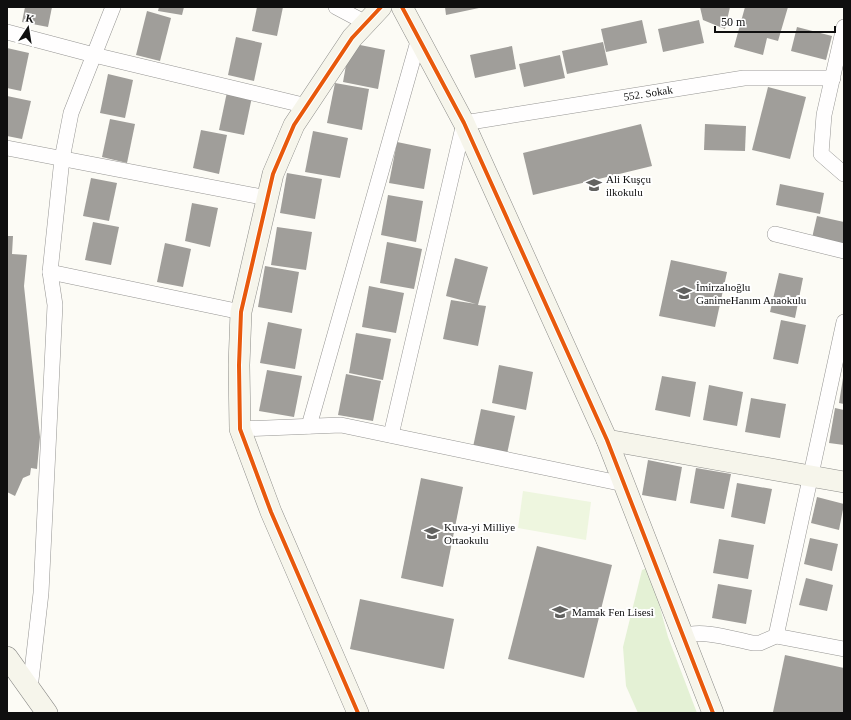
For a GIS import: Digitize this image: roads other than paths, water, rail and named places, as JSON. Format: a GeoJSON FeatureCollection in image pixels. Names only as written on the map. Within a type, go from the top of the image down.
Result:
{"type":"FeatureCollection","features":[{"type":"Feature","properties":{"kind":"street"},"geometry":{"type":"LineString","coordinates":[[30,689],[41,593],[55,305],[50,272],[62,159],[71,113],[113,7]]}},
{"type":"Feature","properties":{"kind":"street"},"geometry":{"type":"LineString","coordinates":[[336,7],[358,15],[381,7]]}},
{"type":"Feature","properties":{"kind":"street"},"geometry":{"type":"LineString","coordinates":[[402,7],[464,123],[607,440],[713,713]]}},
{"type":"Feature","properties":{"kind":"street"},"geometry":{"type":"LineString","coordinates":[[358,15],[352,38],[294,125],[273,174],[241,312],[239,364],[240,429],[271,512],[358,713]]}},
{"type":"Feature","properties":{"kind":"street"},"geometry":{"type":"LineString","coordinates":[[844,27],[824,115],[821,154],[844,174]]}},
{"type":"Feature","properties":{"kind":"street"},"geometry":{"type":"LineString","coordinates":[[7,32],[94,55],[307,106]]}},
{"type":"Feature","properties":{"kind":"street"},"geometry":{"type":"LineString","coordinates":[[309,426],[419,38]]}},
{"type":"Feature","properties":{"kind":"street","name":"552. Sokak"},"geometry":{"type":"LineString","coordinates":[[464,123],[744,78],[832,78]]}},
{"type":"Feature","properties":{"kind":"street"},"geometry":{"type":"LineString","coordinates":[[391,435],[464,123]]}},
{"type":"Feature","properties":{"kind":"street"},"geometry":{"type":"LineString","coordinates":[[7,148],[267,198]]}},
{"type":"Feature","properties":{"kind":"street"},"geometry":{"type":"LineString","coordinates":[[775,234],[844,251]]}},
{"type":"Feature","properties":{"kind":"street"},"geometry":{"type":"LineString","coordinates":[[50,272],[241,312]]}},
{"type":"Feature","properties":{"kind":"street"},"geometry":{"type":"LineString","coordinates":[[776,636],[844,322]]}},
{"type":"Feature","properties":{"kind":"street"},"geometry":{"type":"LineString","coordinates":[[240,429],[342,425],[624,484]]}},
{"type":"Feature","properties":{"kind":"street"},"geometry":{"type":"LineString","coordinates":[[607,440],[844,482]]}},
{"type":"Feature","properties":{"kind":"street"},"geometry":{"type":"LineString","coordinates":[[683,636],[688,634],[706,634],[753,643],[760,643],[776,636],[844,649]]}},
{"type":"Feature","properties":{"kind":"street"},"geometry":{"type":"LineString","coordinates":[[7,657],[46,713]]}},
{"type":"Feature","properties":{"kind":"place","name":"Ali Kuşçu ilkokulu"},"geometry":{"type":"Point","coordinates":[594,185]}},
{"type":"Feature","properties":{"kind":"place","name":"İmirzalıoğlu GanimeHanım Anaokulu"},"geometry":{"type":"Point","coordinates":[684,293]}},
{"type":"Feature","properties":{"kind":"place","name":"Kuva-yi Milliye Ortaokulu"},"geometry":{"type":"Point","coordinates":[432,533]}},
{"type":"Feature","properties":{"kind":"place","name":"Mamak Fen Lisesi"},"geometry":{"type":"Point","coordinates":[560,612]}}]}
